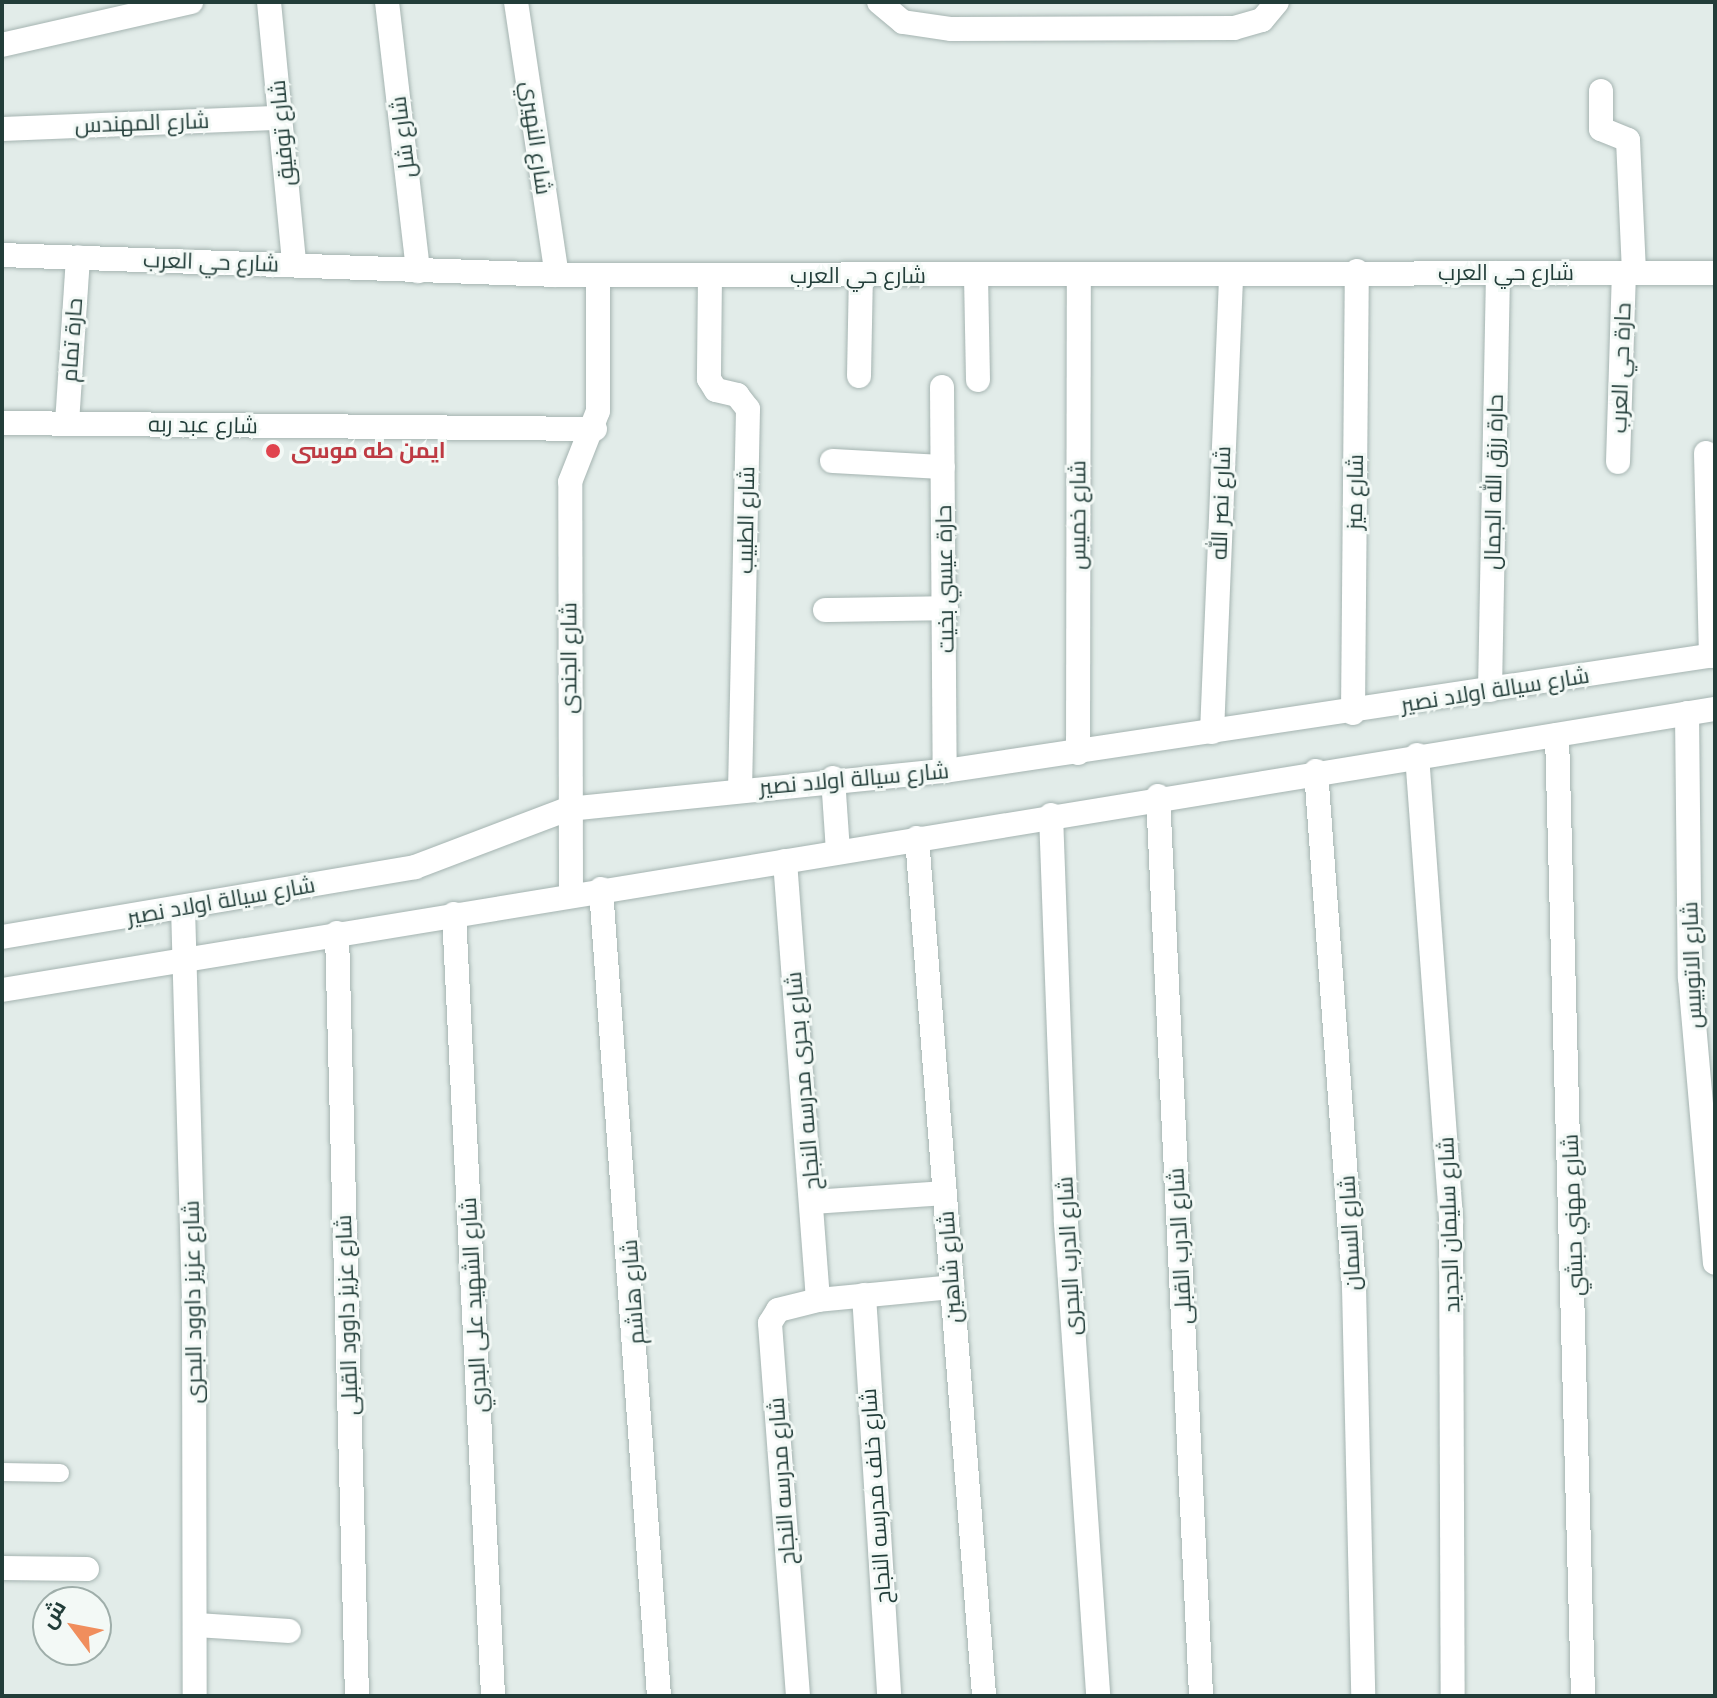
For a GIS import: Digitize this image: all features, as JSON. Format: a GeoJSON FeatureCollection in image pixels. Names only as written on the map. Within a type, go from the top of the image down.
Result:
{"type":"FeatureCollection","features":[{"type":"Feature","properties":{"kind":"street"},"geometry":{"type":"LineString","coordinates":[[2,45],[191,2]]}},
{"type":"Feature","properties":{"kind":"street","name":"شارع توفيق"},"geometry":{"type":"LineString","coordinates":[[269,2],[294,264]]}},
{"type":"Feature","properties":{"kind":"street","name":"شارع شل"},"geometry":{"type":"LineString","coordinates":[[387,2],[418,271]]}},
{"type":"Feature","properties":{"kind":"street","name":"شارع النهيري"},"geometry":{"type":"LineString","coordinates":[[516,2],[557,275]]}},
{"type":"Feature","properties":{"kind":"street"},"geometry":{"type":"LineString","coordinates":[[879,2],[903,22],[951,29],[1234,28],[1262,20],[1277,2]]}},
{"type":"Feature","properties":{"kind":"street","name":"حارة حي العرب"},"geometry":{"type":"LineString","coordinates":[[1601,91],[1601,129],[1628,140],[1629,273],[1618,462]]}},
{"type":"Feature","properties":{"kind":"street","name":"شارع المهندس"},"geometry":{"type":"LineString","coordinates":[[2,129],[281,118]]}},
{"type":"Feature","properties":{"kind":"street","name":"شارع حي العرب"},"geometry":{"type":"LineString","coordinates":[[2,255],[557,275],[1079,277],[1357,271],[1715,273]]}},
{"type":"Feature","properties":{"kind":"street","name":"حارة تمام"},"geometry":{"type":"LineString","coordinates":[[67,423],[78,257]]}},
{"type":"Feature","properties":{"kind":"street","name":"شارع ميز"},"geometry":{"type":"LineString","coordinates":[[1353,713],[1357,271]]}},
{"type":"Feature","properties":{"kind":"street","name":"حارة رزق الله الجمال"},"geometry":{"type":"LineString","coordinates":[[1490,690],[1498,273]]}},
{"type":"Feature","properties":{"kind":"street","name":"شارع نصر الله"},"geometry":{"type":"LineString","coordinates":[[1212,732],[1231,274]]}},
{"type":"Feature","properties":{"kind":"street"},"geometry":{"type":"LineString","coordinates":[[595,429],[598,275]]}},
{"type":"Feature","properties":{"kind":"street","name":"شارع الطبيب"},"geometry":{"type":"LineString","coordinates":[[710,275],[709,379],[716,390],[737,395],[748,409],[740,789]]}},
{"type":"Feature","properties":{"kind":"street"},"geometry":{"type":"LineString","coordinates":[[859,376],[861,276]]}},
{"type":"Feature","properties":{"kind":"street"},"geometry":{"type":"LineString","coordinates":[[976,276],[978,380]]}},
{"type":"Feature","properties":{"kind":"street","name":"شارع خميس"},"geometry":{"type":"LineString","coordinates":[[1078,753],[1079,277]]}},
{"type":"Feature","properties":{"kind":"street","name":"حارة عيسي بخيت"},"geometry":{"type":"LineString","coordinates":[[942,387],[945,771]]}},
{"type":"Feature","properties":{"kind":"street","name":"شارع عبد ربه"},"geometry":{"type":"LineString","coordinates":[[2,423],[595,429]]}},
{"type":"Feature","properties":{"kind":"street","name":"شارع الجندى"},"geometry":{"type":"LineString","coordinates":[[571,894],[568,809],[570,482],[595,429]]}},
{"type":"Feature","properties":{"kind":"street"},"geometry":{"type":"LineString","coordinates":[[1706,453],[1713,655]]}},
{"type":"Feature","properties":{"kind":"street"},"geometry":{"type":"LineString","coordinates":[[832,461],[943,467]]}},
{"type":"Feature","properties":{"kind":"street"},"geometry":{"type":"LineString","coordinates":[[825,610],[946,608]]}},
{"type":"Feature","properties":{"kind":"street","name":"شارع سيالة اولاد نصير"},"geometry":{"type":"LineString","coordinates":[[2,937],[415,867],[568,809],[833,778],[945,771],[1353,713],[1713,655]]}},
{"type":"Feature","properties":{"kind":"street"},"geometry":{"type":"LineString","coordinates":[[2,990],[1158,796],[1715,709]]}},
{"type":"Feature","properties":{"kind":"street","name":"شارع الاتوبيس"},"geometry":{"type":"LineString","coordinates":[[1687,713],[1690,978],[1715,1263]]}},
{"type":"Feature","properties":{"kind":"street","name":"شارع مهني حبشي"},"geometry":{"type":"LineString","coordinates":[[1557,735],[1583,1696]]}},
{"type":"Feature","properties":{"kind":"street","name":"شارع سليمان الجديد"},"geometry":{"type":"LineString","coordinates":[[1417,755],[1451,1221],[1453,1696]]}},
{"type":"Feature","properties":{"kind":"street","name":"شارع السمان"},"geometry":{"type":"LineString","coordinates":[[1316,771],[1354,1287],[1363,1696]]}},
{"type":"Feature","properties":{"kind":"street"},"geometry":{"type":"LineString","coordinates":[[833,778],[838,852]]}},
{"type":"Feature","properties":{"kind":"street","name":"شارع الدرب القبلى"},"geometry":{"type":"LineString","coordinates":[[1158,796],[1201,1696]]}},
{"type":"Feature","properties":{"kind":"street","name":"شارع الدرب البحرى"},"geometry":{"type":"LineString","coordinates":[[1051,815],[1066,1223],[1098,1696]]}},
{"type":"Feature","properties":{"kind":"street","name":"شارع شاهين"},"geometry":{"type":"LineString","coordinates":[[917,838],[984,1696]]}},
{"type":"Feature","properties":{"kind":"street","name":"شارع بحرى مدرسه النجاح"},"geometry":{"type":"LineString","coordinates":[[785,861],[818,1300]]}},
{"type":"Feature","properties":{"kind":"street","name":"شارع هاشم"},"geometry":{"type":"LineString","coordinates":[[601,889],[659,1696]]}},
{"type":"Feature","properties":{"kind":"street","name":"شارع عزيز داوود البحرى"},"geometry":{"type":"LineString","coordinates":[[183,907],[197,1625],[195,1696]]}},
{"type":"Feature","properties":{"kind":"street","name":"شارع الشهيد على البدري"},"geometry":{"type":"LineString","coordinates":[[454,914],[493,1696]]}},
{"type":"Feature","properties":{"kind":"street","name":"شارع عزيز داوود القبلى"},"geometry":{"type":"LineString","coordinates":[[337,933],[357,1696]]}},
{"type":"Feature","properties":{"kind":"street"},"geometry":{"type":"LineString","coordinates":[[813,1202],[945,1193]]}},
{"type":"Feature","properties":{"kind":"street"},"geometry":{"type":"LineString","coordinates":[[818,1300],[952,1287]]}},
{"type":"Feature","properties":{"kind":"street","name":"شارع خلف مدرسه النجاح"},"geometry":{"type":"LineString","coordinates":[[864,1295],[889,1696]]}},
{"type":"Feature","properties":{"kind":"street","name":"شارع مدرسه النجاح"},"geometry":{"type":"LineString","coordinates":[[798,1696],[770,1331],[778,1310],[818,1300]]}},
{"type":"Feature","properties":{"kind":"street"},"geometry":{"type":"LineString","coordinates":[[2,1568],[87,1569]]}},
{"type":"Feature","properties":{"kind":"street"},"geometry":{"type":"LineString","coordinates":[[197,1625],[289,1631]]}},
{"type":"Feature","properties":{"kind":"lane"},"geometry":{"type":"LineString","coordinates":[[2,1472],[60,1473]]}},
{"type":"Feature","properties":{"kind":"place","name":"ايمن طه موسى"},"geometry":{"type":"Point","coordinates":[273,451]}}]}
